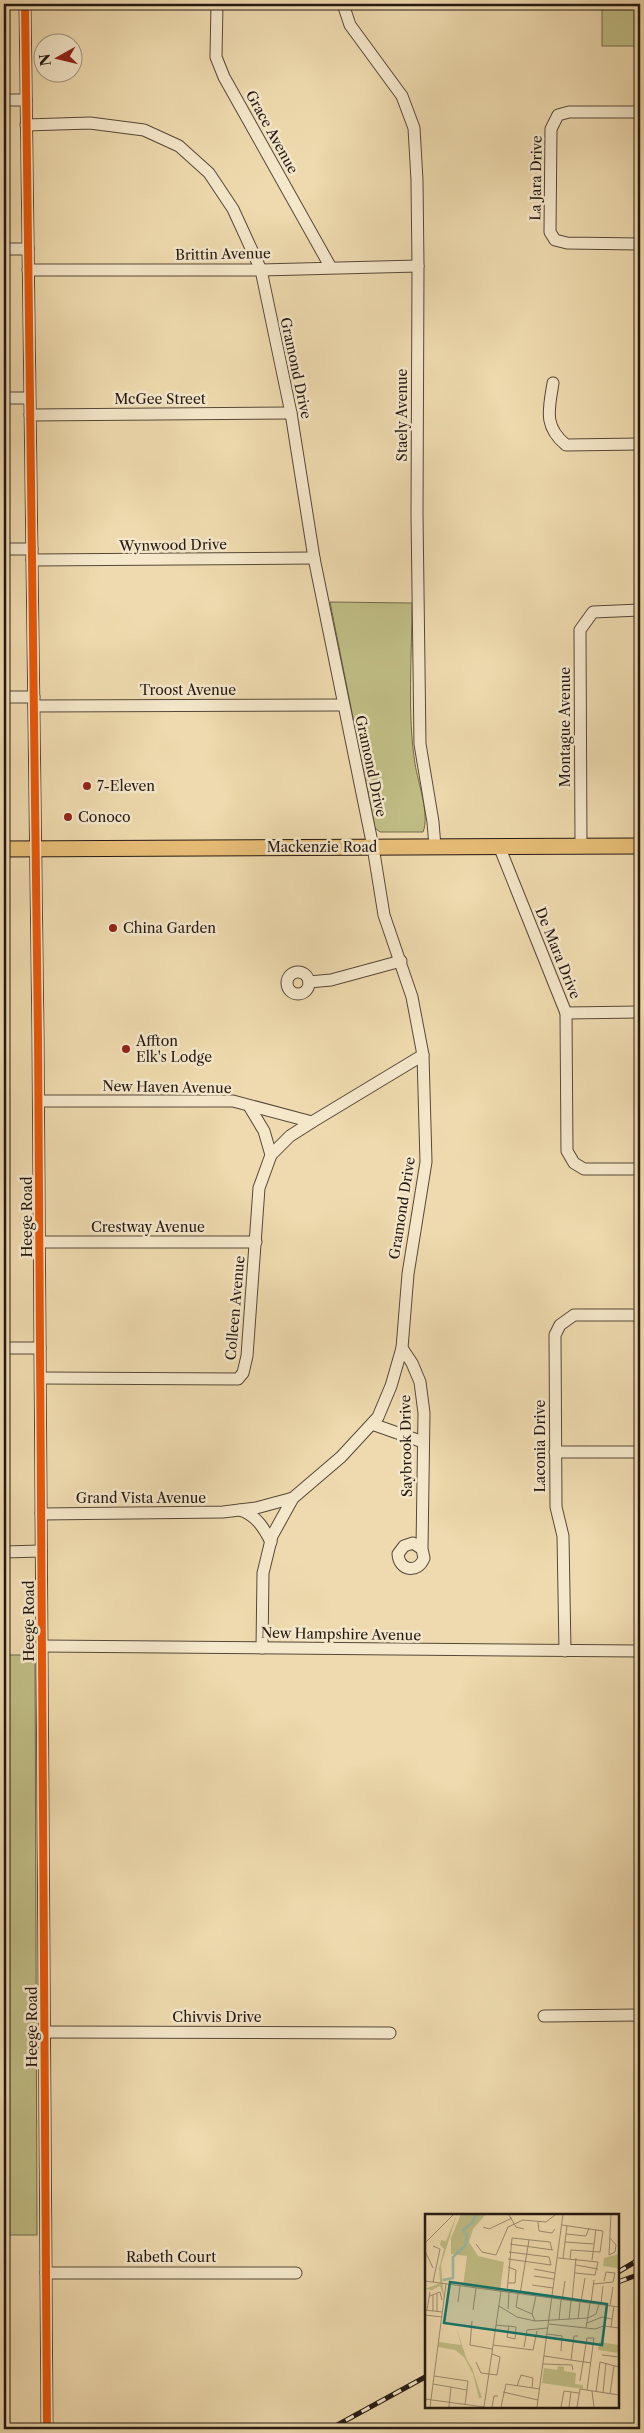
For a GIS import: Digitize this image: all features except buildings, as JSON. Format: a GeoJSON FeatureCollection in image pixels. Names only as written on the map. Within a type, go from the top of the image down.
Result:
{"type":"FeatureCollection","features":[{"type":"Feature","properties":{"kind":"main road","name":"Mackenzie Road"},"geometry":{"type":"LineString","coordinates":[[4,849],[640,846]]}},
{"type":"Feature","properties":{"kind":"street","name":"Heege Road"},"geometry":{"type":"LineString","coordinates":[[25,4],[39,1101],[47,2429]]}},
{"type":"Feature","properties":{"kind":"street","name":"Grace Avenue"},"geometry":{"type":"LineString","coordinates":[[217,4],[216,57],[224,77],[330,266]]}},
{"type":"Feature","properties":{"kind":"street","name":"Staely Avenue"},"geometry":{"type":"LineString","coordinates":[[343,4],[350,25],[402,96],[414,128],[418,266],[416,514],[420,744],[433,822],[435,847]]}},
{"type":"Feature","properties":{"kind":"street"},"geometry":{"type":"LineString","coordinates":[[4,100],[26,100]]}},
{"type":"Feature","properties":{"kind":"street","name":"La Jara Drive"},"geometry":{"type":"LineString","coordinates":[[640,112],[569,112],[558,115],[551,128],[550,232],[555,240],[568,243],[640,244]]}},
{"type":"Feature","properties":{"kind":"street","name":"Gramond Drive"},"geometry":{"type":"LineString","coordinates":[[26,125],[90,123],[144,130],[180,146],[209,173],[233,209],[261,270],[291,413],[314,558],[342,705],[373,847],[384,915],[412,997],[423,1055],[426,1162],[408,1274],[402,1348],[391,1386],[378,1417],[341,1457],[294,1498],[271,1542],[263,1573],[262,1648]]}},
{"type":"Feature","properties":{"kind":"street"},"geometry":{"type":"LineString","coordinates":[[4,249],[28,249]]}},
{"type":"Feature","properties":{"kind":"street","name":"Brittin Avenue"},"geometry":{"type":"LineString","coordinates":[[28,270],[261,270],[330,266],[418,266]]}},
{"type":"Feature","properties":{"kind":"street"},"geometry":{"type":"LineString","coordinates":[[553,383],[548,412],[555,436],[566,445],[640,444]]}},
{"type":"Feature","properties":{"kind":"street"},"geometry":{"type":"LineString","coordinates":[[4,398],[29,398]]}},
{"type":"Feature","properties":{"kind":"street","name":"McGee Street"},"geometry":{"type":"LineString","coordinates":[[30,415],[291,413]]}},
{"type":"Feature","properties":{"kind":"street","name":"Wynwood Drive"},"geometry":{"type":"LineString","coordinates":[[4,549],[32,554],[314,558]]}},
{"type":"Feature","properties":{"kind":"street","name":"Montague Avenue"},"geometry":{"type":"LineString","coordinates":[[581,846],[580,630],[593,612],[640,610]]}},
{"type":"Feature","properties":{"kind":"street","name":"Troost Avenue"},"geometry":{"type":"LineString","coordinates":[[4,697],[34,702],[342,705]]}},
{"type":"Feature","properties":{"kind":"street","name":"De Mara Drive"},"geometry":{"type":"LineString","coordinates":[[499,846],[566,1013],[567,1151],[574,1163],[584,1169],[640,1169]]}},
{"type":"Feature","properties":{"kind":"street"},"geometry":{"type":"LineString","coordinates":[[309,982],[331,980],[401,961]]}},
{"type":"Feature","properties":{"kind":"street"},"geometry":{"type":"LineString","coordinates":[[566,1013],[640,1012]]}},
{"type":"Feature","properties":{"kind":"street"},"geometry":{"type":"LineString","coordinates":[[312,1122],[423,1055]]}},
{"type":"Feature","properties":{"kind":"street","name":"New Haven Avenue"},"geometry":{"type":"LineString","coordinates":[[39,1101],[232,1102],[312,1122]]}},
{"type":"Feature","properties":{"kind":"street"},"geometry":{"type":"LineString","coordinates":[[249,1106],[264,1132],[271,1155]]}},
{"type":"Feature","properties":{"kind":"street","name":"Colleen Avenue"},"geometry":{"type":"LineString","coordinates":[[41,1378],[238,1379],[243,1373],[247,1356],[259,1188],[271,1155],[290,1136],[312,1122]]}},
{"type":"Feature","properties":{"kind":"street","name":"Crestway Avenue"},"geometry":{"type":"LineString","coordinates":[[40,1242],[256,1242]]}},
{"type":"Feature","properties":{"kind":"street","name":"Laconia Drive"},"geometry":{"type":"LineString","coordinates":[[565,1651],[563,1536],[556,1507],[555,1335],[560,1325],[574,1315],[640,1316]]}},
{"type":"Feature","properties":{"kind":"street"},"geometry":{"type":"LineString","coordinates":[[4,1348],[40,1348]]}},
{"type":"Feature","properties":{"kind":"street","name":"Saybrook Drive"},"geometry":{"type":"LineString","coordinates":[[402,1348],[412,1363],[420,1382],[424,1414],[422,1549]]}},
{"type":"Feature","properties":{"kind":"street"},"geometry":{"type":"LineString","coordinates":[[372,1424],[423,1442]]}},
{"type":"Feature","properties":{"kind":"street"},"geometry":{"type":"LineString","coordinates":[[555,1452],[640,1452]]}},
{"type":"Feature","properties":{"kind":"street","name":"Grand Vista Avenue"},"geometry":{"type":"LineString","coordinates":[[41,1514],[223,1512],[294,1498]]}},
{"type":"Feature","properties":{"kind":"street"},"geometry":{"type":"LineString","coordinates":[[240,1510],[249,1513],[264,1529],[271,1542]]}},
{"type":"Feature","properties":{"kind":"street"},"geometry":{"type":"LineString","coordinates":[[4,1552],[41,1551]]}},
{"type":"Feature","properties":{"kind":"street","name":"New Hampshire Avenue"},"geometry":{"type":"LineString","coordinates":[[42,1646],[640,1651]]}},
{"type":"Feature","properties":{"kind":"street"},"geometry":{"type":"LineString","coordinates":[[544,2016],[640,2015]]}},
{"type":"Feature","properties":{"kind":"street","name":"Chivvis Drive"},"geometry":{"type":"LineString","coordinates":[[44,2032],[390,2033]]}},
{"type":"Feature","properties":{"kind":"street","name":"Rabeth Court"},"geometry":{"type":"LineString","coordinates":[[46,2273],[296,2273]]}},
{"type":"Feature","properties":{"kind":"shaded area"},"geometry":{"type":"Polygon","coordinates":[[[602,4],[640,4],[640,46],[602,46],[602,4]]]}},
{"type":"Feature","properties":{"kind":"shaded area"},"geometry":{"type":"Polygon","coordinates":[[[330,602],[412,603],[411,725],[415,764],[423,799],[425,825],[423,832],[380,832],[375,828],[330,602]]]}},
{"type":"Feature","properties":{"kind":"shaded area"},"geometry":{"type":"Polygon","coordinates":[[[4,1655],[35,1655],[37,2235],[4,2235],[4,1655]]]}},
{"type":"Feature","properties":{"kind":"railway"},"geometry":{"type":"LineString","coordinates":[[619,2271],[640,2259]]}},
{"type":"Feature","properties":{"kind":"railway"},"geometry":{"type":"LineString","coordinates":[[619,2282],[640,2274]]}},
{"type":"Feature","properties":{"kind":"railway"},"geometry":{"type":"LineString","coordinates":[[330,2429],[425,2377]]}},
{"type":"Feature","properties":{"kind":"cycle path"},"geometry":{"type":"LineString","coordinates":[[25,4],[38,1037],[47,2429]]}},
{"type":"Feature","properties":{"kind":"place","name":"7-Eleven"},"geometry":{"type":"Point","coordinates":[87,786]}},
{"type":"Feature","properties":{"kind":"place","name":"Conoco"},"geometry":{"type":"Point","coordinates":[68,817]}},
{"type":"Feature","properties":{"kind":"place","name":"China Garden"},"geometry":{"type":"Point","coordinates":[113,928]}},
{"type":"Feature","properties":{"kind":"place","name":"Affton Elk's Lodge"},"geometry":{"type":"Point","coordinates":[126,1049]}}]}
